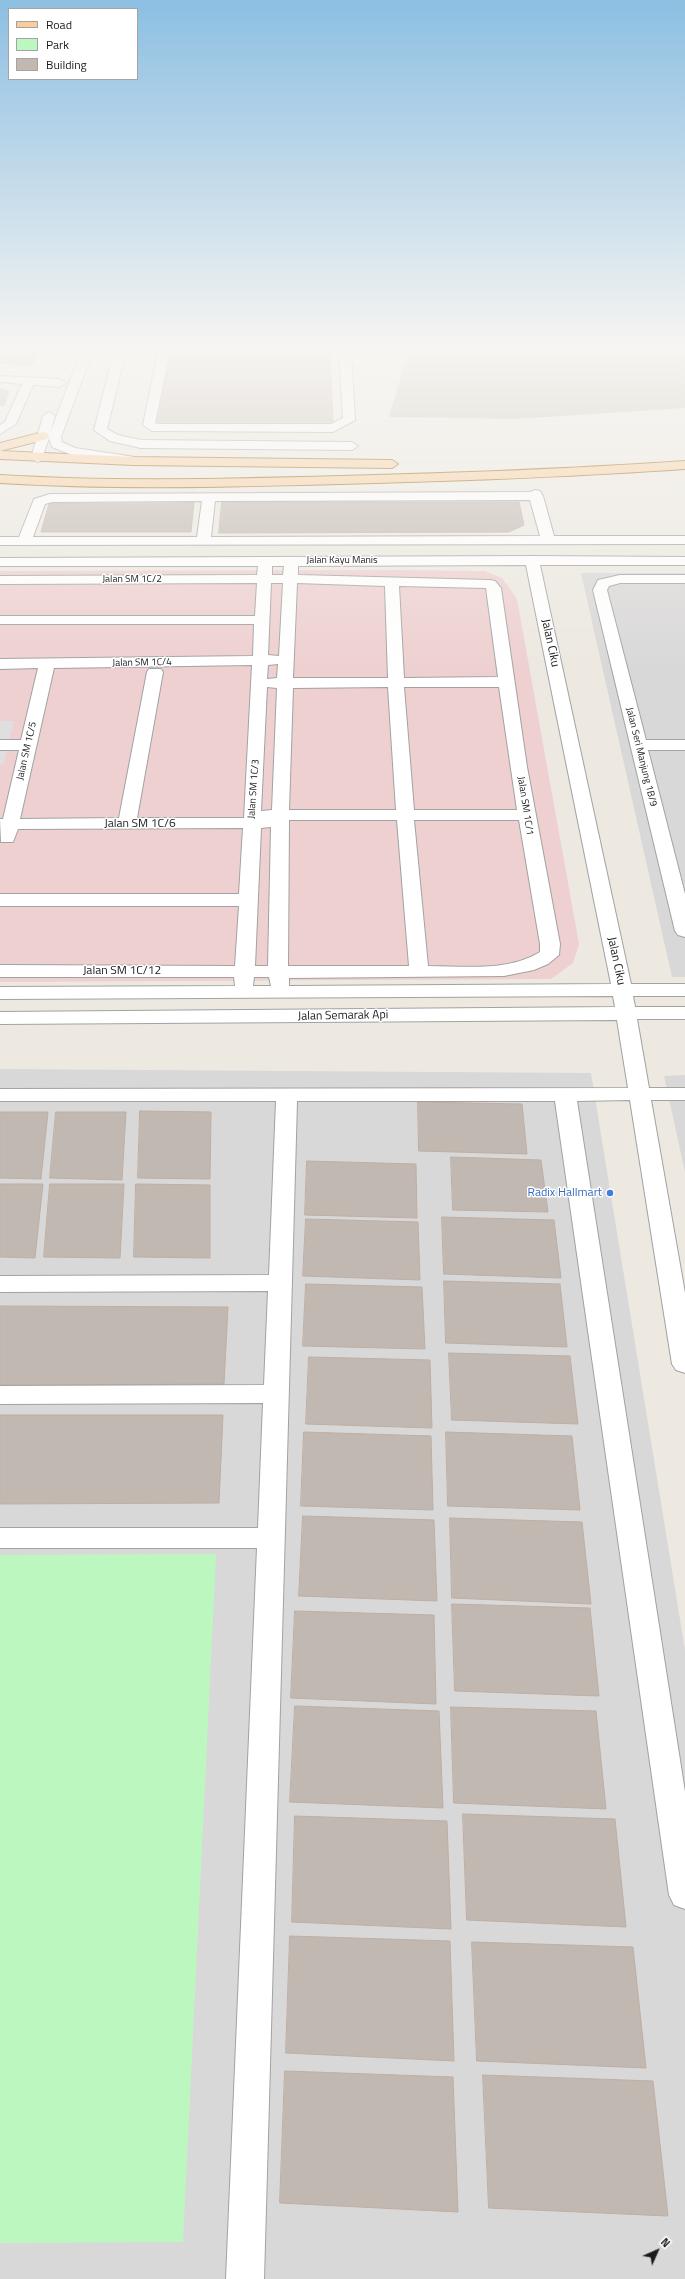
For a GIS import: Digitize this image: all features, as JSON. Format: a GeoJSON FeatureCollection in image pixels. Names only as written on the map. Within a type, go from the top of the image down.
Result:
{"type":"FeatureCollection","features":[{"type":"Feature","properties":{"kind":"main road"},"geometry":{"type":"LineString","coordinates":[[29,457],[133,461],[404,464]]}},
{"type":"Feature","properties":{"kind":"main road"},"geometry":{"type":"LineString","coordinates":[[499,462],[595,457]]}},
{"type":"Feature","properties":{"kind":"main road"},"geometry":{"type":"LineString","coordinates":[[0,472],[26,466],[37,458]]}},
{"type":"Feature","properties":{"kind":"main road"},"geometry":{"type":"LineString","coordinates":[[37,458],[52,468],[77,476],[223,484]]}},
{"type":"Feature","properties":{"kind":"main road"},"geometry":{"type":"LineString","coordinates":[[0,479],[223,484],[577,473],[685,465]]}},
{"type":"Feature","properties":{"kind":"street"},"geometry":{"type":"LineString","coordinates":[[111,457],[133,461]]}},
{"type":"Feature","properties":{"kind":"street"},"geometry":{"type":"LineString","coordinates":[[24,541],[39,502],[43,499],[209,499],[535,495],[548,541]]}},
{"type":"Feature","properties":{"kind":"street"},"geometry":{"type":"LineString","coordinates":[[203,542],[209,499]]}},
{"type":"Feature","properties":{"kind":"street"},"geometry":{"type":"LineString","coordinates":[[0,541],[203,542],[685,540]]}},
{"type":"Feature","properties":{"kind":"street","name":"Jalan Ciku"},"geometry":{"type":"LineString","coordinates":[[532,560],[622,991],[640,1095],[678,1279],[685,1364]]}},
{"type":"Feature","properties":{"kind":"street","name":"Jalan Kayu Manis"},"geometry":{"type":"LineString","coordinates":[[0,562],[685,560]]}},
{"type":"Feature","properties":{"kind":"street","name":"Jalan SM 1C/3"},"geometry":{"type":"LineString","coordinates":[[245,1017],[244,971],[266,561]]}},
{"type":"Feature","properties":{"kind":"street"},"geometry":{"type":"LineString","coordinates":[[279,1016],[279,825],[284,671],[291,561]]}},
{"type":"Feature","properties":{"kind":"street","name":"Jalan Seri Manjung 1B/9"},"geometry":{"type":"LineString","coordinates":[[685,579],[620,578],[603,583],[600,590],[685,931]]}},
{"type":"Feature","properties":{"kind":"street","name":"Jalan SM 1C/2"},"geometry":{"type":"LineString","coordinates":[[0,580],[290,579]]}},
{"type":"Feature","properties":{"kind":"street","name":"Jalan SM 1C/1"},"geometry":{"type":"LineString","coordinates":[[278,971],[419,972],[520,970],[536,964],[548,954],[550,944],[526,815],[505,682],[494,588],[490,584],[480,582],[290,579]]}},
{"type":"Feature","properties":{"kind":"street"},"geometry":{"type":"LineString","coordinates":[[392,580],[394,683],[404,816],[419,972]]}},
{"type":"Feature","properties":{"kind":"street"},"geometry":{"type":"LineString","coordinates":[[0,620],[263,620]]}},
{"type":"Feature","properties":{"kind":"street","name":"Jalan SM 1C/4"},"geometry":{"type":"LineString","coordinates":[[0,664],[45,669],[155,672],[261,671]]}},
{"type":"Feature","properties":{"kind":"street","name":"Jalan SM 1C/4"},"geometry":{"type":"LineString","coordinates":[[0,674],[45,669],[284,671]]}},
{"type":"Feature","properties":{"kind":"street","name":"Jalan SM 1C/5"},"geometry":{"type":"LineString","coordinates":[[4,831],[28,745],[45,669]]}},
{"type":"Feature","properties":{"kind":"street"},"geometry":{"type":"LineString","coordinates":[[261,671],[284,671],[394,683],[505,682]]}},
{"type":"Feature","properties":{"kind":"street"},"geometry":{"type":"LineString","coordinates":[[127,824],[155,672]]}},
{"type":"Feature","properties":{"kind":"street"},"geometry":{"type":"LineString","coordinates":[[638,745],[685,744]]}},
{"type":"Feature","properties":{"kind":"street"},"geometry":{"type":"LineString","coordinates":[[0,745],[28,745]]}},
{"type":"Feature","properties":{"kind":"street","name":"Jalan SM 1C/6"},"geometry":{"type":"LineString","coordinates":[[4,831],[127,824],[279,825],[404,816],[526,815]]}},
{"type":"Feature","properties":{"kind":"street","name":"Jalan SM 1C/6"},"geometry":{"type":"LineString","coordinates":[[4,831],[251,825]]}},
{"type":"Feature","properties":{"kind":"street"},"geometry":{"type":"LineString","coordinates":[[0,900],[248,900]]}},
{"type":"Feature","properties":{"kind":"street","name":"Jalan SM 1C/12"},"geometry":{"type":"LineString","coordinates":[[0,971],[278,971]]}},
{"type":"Feature","properties":{"kind":"street","name":"Jalan Semarak Api"},"geometry":{"type":"LineString","coordinates":[[0,993],[685,990]]}},
{"type":"Feature","properties":{"kind":"street","name":"Jalan Semarak Api"},"geometry":{"type":"LineString","coordinates":[[0,1018],[685,1013]]}},
{"type":"Feature","properties":{"kind":"street"},"geometry":{"type":"LineString","coordinates":[[0,1095],[287,1093],[685,1094]]}},
{"type":"Feature","properties":{"kind":"street"},"geometry":{"type":"LineString","coordinates":[[246,2279],[287,1093]]}},
{"type":"Feature","properties":{"kind":"street"},"geometry":{"type":"LineString","coordinates":[[565,1094],[685,1895]]}},
{"type":"Feature","properties":{"kind":"street"},"geometry":{"type":"LineString","coordinates":[[0,1284],[280,1283]]}},
{"type":"Feature","properties":{"kind":"street"},"geometry":{"type":"LineString","coordinates":[[0,1395],[277,1394]]}},
{"type":"Feature","properties":{"kind":"street"},"geometry":{"type":"LineString","coordinates":[[0,1538],[271,1538]]}},
{"type":"Feature","properties":{"kind":"shaded area"},"geometry":{"type":"Polygon","coordinates":[[[0,571],[485,571],[502,578],[517,599],[579,944],[573,963],[551,979],[0,982],[0,571]]]}},
{"type":"Feature","properties":{"kind":"shaded area"},"geometry":{"type":"Polygon","coordinates":[[[581,573],[685,573],[685,977],[672,977],[581,573]]]}},
{"type":"Feature","properties":{"kind":"shaded area"},"geometry":{"type":"Polygon","coordinates":[[[0,721],[14,721],[3,765],[0,765],[0,721]]]}},
{"type":"Feature","properties":{"kind":"shaded area"},"geometry":{"type":"Polygon","coordinates":[[[0,1069],[591,1073],[685,1650],[685,2279],[0,2279],[0,1069]]]}},
{"type":"Feature","properties":{"kind":"shaded area"},"geometry":{"type":"Polygon","coordinates":[[[685,1075],[685,1172],[664,1076],[685,1075]]]}},
{"type":"Feature","properties":{"kind":"green space"},"geometry":{"type":"Polygon","coordinates":[[[216,1554],[183,2242],[0,2243],[0,1555],[216,1554]]]}},
{"type":"Feature","properties":{"kind":"building"},"geometry":{"type":"Polygon","coordinates":[[[222,502],[519,502],[524,525],[509,532],[219,533],[222,502]]]}},
{"type":"Feature","properties":{"kind":"building"},"geometry":{"type":"Polygon","coordinates":[[[194,503],[191,532],[41,532],[49,504],[194,503]]]}},
{"type":"Feature","properties":{"kind":"building"},"geometry":{"type":"Polygon","coordinates":[[[418,1102],[522,1104],[527,1154],[419,1151],[418,1102]]]}},
{"type":"Feature","properties":{"kind":"building"},"geometry":{"type":"Polygon","coordinates":[[[140,1111],[211,1112],[210,1179],[138,1178],[140,1111]]]}},
{"type":"Feature","properties":{"kind":"building"},"geometry":{"type":"Polygon","coordinates":[[[0,1112],[48,1112],[41,1179],[0,1178],[0,1112]]]}},
{"type":"Feature","properties":{"kind":"building"},"geometry":{"type":"Polygon","coordinates":[[[56,1112],[126,1112],[122,1180],[50,1178],[56,1112]]]}},
{"type":"Feature","properties":{"kind":"building"},"geometry":{"type":"Polygon","coordinates":[[[451,1157],[541,1160],[548,1212],[453,1210],[451,1157]]]}},
{"type":"Feature","properties":{"kind":"building"},"geometry":{"type":"Polygon","coordinates":[[[307,1161],[416,1164],[417,1218],[305,1215],[307,1161]]]}},
{"type":"Feature","properties":{"kind":"building"},"geometry":{"type":"Polygon","coordinates":[[[0,1184],[43,1184],[35,1258],[0,1257],[0,1184]]]}},
{"type":"Feature","properties":{"kind":"building"},"geometry":{"type":"Polygon","coordinates":[[[50,1184],[124,1184],[120,1258],[44,1257],[50,1184]]]}},
{"type":"Feature","properties":{"kind":"building"},"geometry":{"type":"Polygon","coordinates":[[[136,1184],[210,1185],[210,1258],[134,1257],[136,1184]]]}},
{"type":"Feature","properties":{"kind":"building"},"geometry":{"type":"Polygon","coordinates":[[[442,1217],[554,1220],[561,1278],[444,1274],[442,1217]]]}},
{"type":"Feature","properties":{"kind":"building"},"geometry":{"type":"Polygon","coordinates":[[[306,1219],[418,1222],[420,1280],[303,1276],[306,1219]]]}},
{"type":"Feature","properties":{"kind":"building"},"geometry":{"type":"Polygon","coordinates":[[[444,1281],[560,1284],[567,1347],[446,1343],[444,1281]]]}},
{"type":"Feature","properties":{"kind":"building"},"geometry":{"type":"Polygon","coordinates":[[[306,1284],[422,1287],[425,1349],[303,1346],[306,1284]]]}},
{"type":"Feature","properties":{"kind":"building"},"geometry":{"type":"Polygon","coordinates":[[[0,1306],[228,1307],[224,1384],[0,1385],[0,1306]]]}},
{"type":"Feature","properties":{"kind":"building"},"geometry":{"type":"Polygon","coordinates":[[[449,1353],[570,1356],[578,1424],[452,1420],[449,1353]]]}},
{"type":"Feature","properties":{"kind":"building"},"geometry":{"type":"Polygon","coordinates":[[[309,1357],[430,1360],[432,1428],[306,1424],[309,1357]]]}},
{"type":"Feature","properties":{"kind":"building"},"geometry":{"type":"Polygon","coordinates":[[[0,1415],[223,1415],[219,1503],[0,1504],[0,1415]]]}},
{"type":"Feature","properties":{"kind":"building"},"geometry":{"type":"Polygon","coordinates":[[[304,1432],[431,1436],[433,1510],[301,1506],[304,1432]]]}},
{"type":"Feature","properties":{"kind":"building"},"geometry":{"type":"Polygon","coordinates":[[[446,1432],[572,1436],[580,1510],[448,1506],[446,1432]]]}},
{"type":"Feature","properties":{"kind":"building"},"geometry":{"type":"Polygon","coordinates":[[[303,1516],[434,1520],[437,1601],[299,1596],[303,1516]]]}},
{"type":"Feature","properties":{"kind":"building"},"geometry":{"type":"Polygon","coordinates":[[[450,1518],[582,1522],[591,1604],[452,1598],[450,1518]]]}},
{"type":"Feature","properties":{"kind":"building"},"geometry":{"type":"Polygon","coordinates":[[[452,1604],[590,1608],[599,1696],[455,1691],[452,1604]]]}},
{"type":"Feature","properties":{"kind":"building"},"geometry":{"type":"Polygon","coordinates":[[[295,1611],[434,1615],[436,1704],[291,1698],[295,1611]]]}},
{"type":"Feature","properties":{"kind":"building"},"geometry":{"type":"Polygon","coordinates":[[[295,1706],[439,1711],[443,1808],[290,1802],[295,1706]]]}},
{"type":"Feature","properties":{"kind":"building"},"geometry":{"type":"Polygon","coordinates":[[[451,1707],[596,1711],[606,1809],[454,1803],[451,1707]]]}},
{"type":"Feature","properties":{"kind":"building"},"geometry":{"type":"Polygon","coordinates":[[[463,1814],[615,1819],[626,1927],[467,1920],[463,1814]]]}},
{"type":"Feature","properties":{"kind":"building"},"geometry":{"type":"Polygon","coordinates":[[[295,1816],[447,1821],[451,1929],[292,1922],[295,1816]]]}},
{"type":"Feature","properties":{"kind":"building"},"geometry":{"type":"Polygon","coordinates":[[[290,1936],[450,1941],[454,2061],[286,2053],[290,1936]]]}},
{"type":"Feature","properties":{"kind":"building"},"geometry":{"type":"Polygon","coordinates":[[[472,1942],[633,1947],[646,2068],[477,2061],[472,1942]]]}},
{"type":"Feature","properties":{"kind":"building"},"geometry":{"type":"Polygon","coordinates":[[[285,2071],[453,2077],[458,2212],[280,2203],[285,2071]]]}},
{"type":"Feature","properties":{"kind":"building"},"geometry":{"type":"Polygon","coordinates":[[[483,2075],[653,2081],[668,2216],[489,2208],[483,2075]]]}},
{"type":"Feature","properties":{"kind":"place","name":"Radix Hallmart"},"geometry":{"type":"Point","coordinates":[610,1193]}}]}
